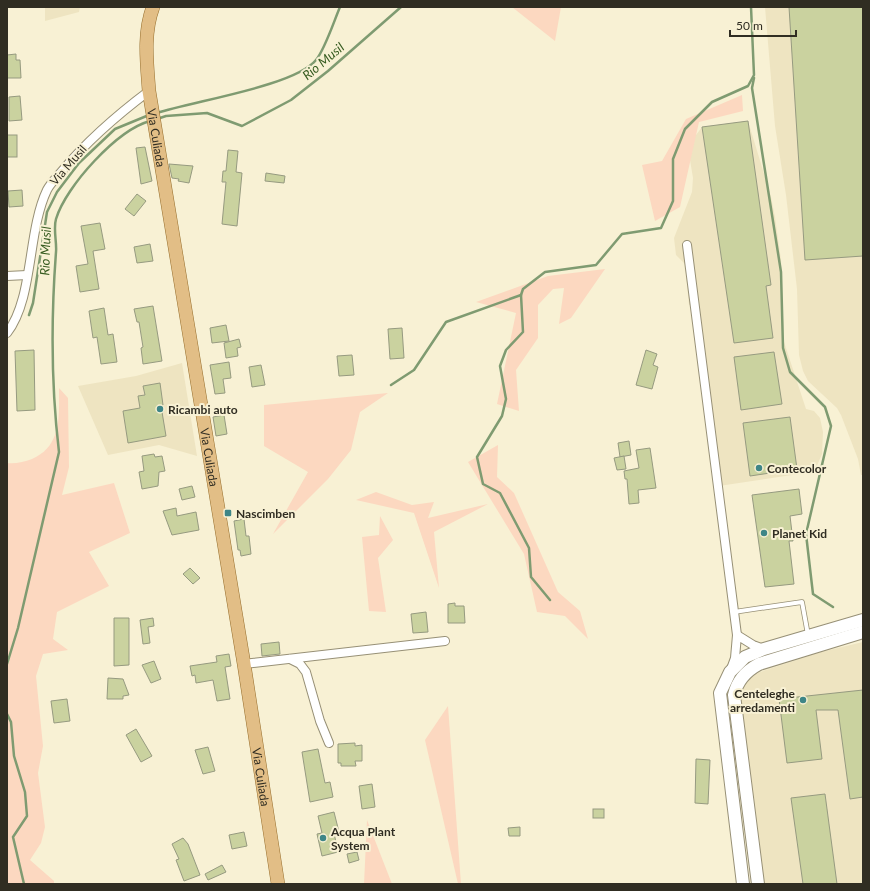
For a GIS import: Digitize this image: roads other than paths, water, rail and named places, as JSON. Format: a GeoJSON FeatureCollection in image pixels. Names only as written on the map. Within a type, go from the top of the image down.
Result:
{"type":"FeatureCollection","features":[{"type":"Feature","properties":{"kind":"main road","name":"Via Culiada"},"geometry":{"type":"LineString","coordinates":[[153,7],[148,29],[146,48],[150,97],[244,664],[278,884]]}},
{"type":"Feature","properties":{"kind":"street","name":"Via Musil"},"geometry":{"type":"LineString","coordinates":[[7,333],[20,313],[37,224],[47,190],[82,147],[125,109],[150,97]]}},
{"type":"Feature","properties":{"kind":"street"},"geometry":{"type":"LineString","coordinates":[[687,245],[737,635],[735,658],[720,693],[725,745],[743,884]]}},
{"type":"Feature","properties":{"kind":"street"},"geometry":{"type":"LineString","coordinates":[[7,276],[27,275]]}},
{"type":"Feature","properties":{"kind":"street"},"geometry":{"type":"LineString","coordinates":[[730,672],[745,658],[764,649],[863,620]]}},
{"type":"Feature","properties":{"kind":"street"},"geometry":{"type":"LineString","coordinates":[[758,884],[734,695],[740,681],[749,670],[759,664],[863,632]]}},
{"type":"Feature","properties":{"kind":"street"},"geometry":{"type":"LineString","coordinates":[[737,635],[753,645],[764,649]]}},
{"type":"Feature","properties":{"kind":"street"},"geometry":{"type":"LineString","coordinates":[[244,664],[445,641]]}},
{"type":"Feature","properties":{"kind":"street"},"geometry":{"type":"LineString","coordinates":[[290,659],[300,664],[306,672],[320,721],[329,743]]}},
{"type":"Feature","properties":{"kind":"lane"},"geometry":{"type":"LineString","coordinates":[[734,612],[802,602],[812,648]]}},
{"type":"Feature","properties":{"kind":"lane"},"geometry":{"type":"LineString","coordinates":[[725,745],[740,741]]}},
{"type":"Feature","properties":{"kind":"lane"},"geometry":{"type":"LineString","coordinates":[[737,836],[752,834]]}},
{"type":"Feature","properties":{"kind":"waterway"},"geometry":{"type":"LineString","coordinates":[[157,113],[266,85],[287,78],[305,69],[316,60],[319,55],[326,42],[340,7]]}},
{"type":"Feature","properties":{"kind":"waterway","name":"Rio Musil"},"geometry":{"type":"LineString","coordinates":[[157,119],[166,116],[207,113],[242,126],[291,100],[328,71],[401,7]]}},
{"type":"Feature","properties":{"kind":"waterway"},"geometry":{"type":"LineString","coordinates":[[550,600],[531,577],[529,548],[500,493],[483,484],[477,457],[502,416],[506,399],[500,366],[506,350],[523,332],[521,295],[523,289],[545,272],[596,265],[622,234],[661,228],[673,201],[673,159],[685,129],[712,102],[748,86],[754,75],[751,7]]}},
{"type":"Feature","properties":{"kind":"waterway"},"geometry":{"type":"LineString","coordinates":[[754,78],[752,88],[781,272],[783,348],[790,372],[825,407],[831,426],[806,534],[813,594],[833,607]]}},
{"type":"Feature","properties":{"kind":"waterway"},"geometry":{"type":"LineString","coordinates":[[29,315],[33,303],[47,212],[57,192],[79,163],[115,129],[149,115]]}},
{"type":"Feature","properties":{"kind":"waterway","name":"Rio Musil"},"geometry":{"type":"LineString","coordinates":[[7,664],[18,628],[59,452],[53,377],[53,302],[56,219],[70,191],[94,161],[123,135],[137,126],[150,121]]}},
{"type":"Feature","properties":{"kind":"waterway"},"geometry":{"type":"LineString","coordinates":[[391,385],[414,370],[446,322],[521,295]]}},
{"type":"Feature","properties":{"kind":"waterway"},"geometry":{"type":"LineString","coordinates":[[7,714],[11,722],[14,756],[25,792],[27,816],[13,837],[24,884]]}},
{"type":"Feature","properties":{"kind":"place","name":"Ricambi auto"},"geometry":{"type":"Point","coordinates":[160,409]}},
{"type":"Feature","properties":{"kind":"place","name":"Contecolor"},"geometry":{"type":"Point","coordinates":[759,468]}},
{"type":"Feature","properties":{"kind":"place","name":"Nascimben"},"geometry":{"type":"Point","coordinates":[228,513]}},
{"type":"Feature","properties":{"kind":"place","name":"Planet Kid"},"geometry":{"type":"Point","coordinates":[764,533]}},
{"type":"Feature","properties":{"kind":"place","name":"Centeleghe arredamenti"},"geometry":{"type":"Point","coordinates":[803,700]}},
{"type":"Feature","properties":{"kind":"place","name":"Acqua Plant System"},"geometry":{"type":"Point","coordinates":[323,838]}}]}
